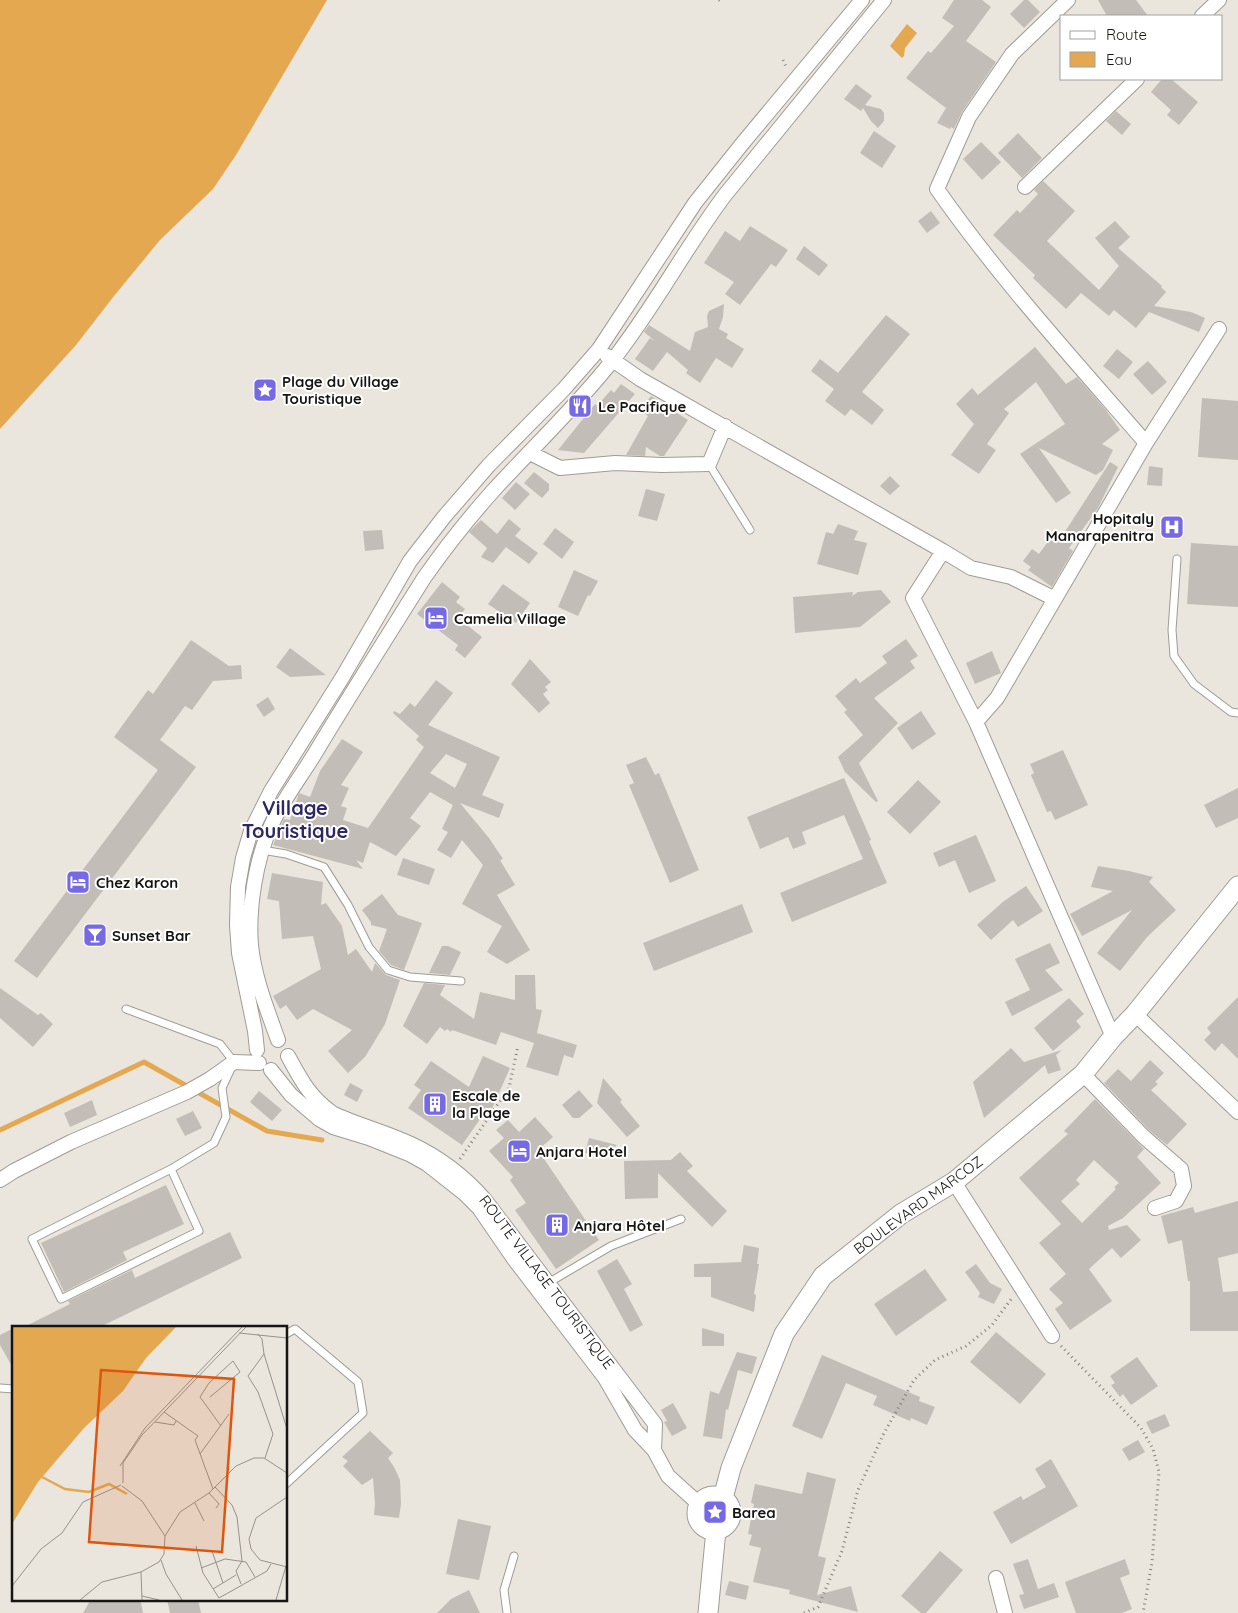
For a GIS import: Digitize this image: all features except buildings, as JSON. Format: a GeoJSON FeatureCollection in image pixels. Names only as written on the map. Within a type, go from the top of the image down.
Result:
{"type":"FeatureCollection","features":[{"type":"Feature","properties":{"kind":"main road","name":"BOULEVARD MARCOZ"},"geometry":{"type":"LineString","coordinates":[[723,1498],[731,1468],[784,1334],[823,1276],[901,1214],[954,1182],[1082,1074],[1135,1014],[1238,886]]}},
{"type":"Feature","properties":{"kind":"main road"},"geometry":{"type":"LineString","coordinates":[[715,1496],[723,1498],[730,1506],[731,1517],[726,1526],[716,1530],[706,1528],[699,1522],[697,1513],[699,1504],[706,1498],[715,1496]]}},
{"type":"Feature","properties":{"kind":"main road"},"geometry":{"type":"LineString","coordinates":[[708,1613],[716,1530]]}},
{"type":"Feature","properties":{"kind":"street"},"geometry":{"type":"LineString","coordinates":[[263,1061],[239,953],[237,925],[238,888],[243,858],[251,831],[271,792],[342,678],[410,561],[444,517],[489,465],[564,389],[599,349],[695,203],[862,0]]}},
{"type":"Feature","properties":{"kind":"street"},"geometry":{"type":"LineString","coordinates":[[0,1180],[71,1142],[187,1092],[234,1062],[263,1061],[280,1068],[284,1065],[288,1056],[286,1048],[278,1040],[258,981],[251,945],[254,896],[262,850],[271,826],[292,788],[424,578],[442,553],[492,492],[530,453],[612,361],[724,195],[884,0]]}},
{"type":"Feature","properties":{"kind":"street"},"geometry":{"type":"LineString","coordinates":[[1068,0],[1012,54],[969,117],[937,189],[991,261],[1146,443]]}},
{"type":"Feature","properties":{"kind":"street"},"geometry":{"type":"LineString","coordinates":[[1203,15],[1219,0]]}},
{"type":"Feature","properties":{"kind":"street"},"geometry":{"type":"LineString","coordinates":[[1025,187],[1136,80]]}},
{"type":"Feature","properties":{"kind":"street"},"geometry":{"type":"LineString","coordinates":[[976,722],[996,698],[1146,443],[1219,328]]}},
{"type":"Feature","properties":{"kind":"street"},"geometry":{"type":"LineString","coordinates":[[599,349],[612,361],[640,379],[971,568],[1011,577],[1055,599]]}},
{"type":"Feature","properties":{"kind":"street"},"geometry":{"type":"LineString","coordinates":[[530,453],[560,468],[615,463],[709,464],[725,426]]}},
{"type":"Feature","properties":{"kind":"street"},"geometry":{"type":"LineString","coordinates":[[943,551],[912,598],[976,722],[1113,1037]]}},
{"type":"Feature","properties":{"kind":"street"},"geometry":{"type":"LineString","coordinates":[[1135,1014],[1238,1112]]}},
{"type":"Feature","properties":{"kind":"street"},"geometry":{"type":"LineString","coordinates":[[263,1061],[267,1041],[278,1040]]}},
{"type":"Feature","properties":{"kind":"street","name":"ROUTE VILLAGE TOURISTIQUE"},"geometry":{"type":"LineString","coordinates":[[288,1056],[303,1085],[321,1104],[332,1113],[402,1146],[466,1194],[502,1232],[548,1284],[655,1424],[654,1450]]}},
{"type":"Feature","properties":{"kind":"street","name":"ROUTE VILLAGE TOURISTIQUE"},"geometry":{"type":"LineString","coordinates":[[263,1061],[291,1095],[319,1120],[333,1127],[429,1154],[453,1170],[473,1187],[485,1200],[502,1232],[580,1347],[605,1378],[635,1430],[654,1450],[668,1476],[699,1504]]}},
{"type":"Feature","properties":{"kind":"street"},"geometry":{"type":"LineString","coordinates":[[1082,1074],[1144,1137],[1181,1169],[1184,1186],[1176,1201],[1155,1208]]}},
{"type":"Feature","properties":{"kind":"street"},"geometry":{"type":"LineString","coordinates":[[954,1182],[1052,1336]]}},
{"type":"Feature","properties":{"kind":"street"},"geometry":{"type":"LineString","coordinates":[[996,1578],[1005,1613]]}},
{"type":"Feature","properties":{"kind":"lane"},"geometry":{"type":"LineString","coordinates":[[709,464],[750,530]]}},
{"type":"Feature","properties":{"kind":"lane"},"geometry":{"type":"LineString","coordinates":[[1177,560],[1172,630],[1174,656],[1194,684],[1231,712],[1238,712]]}},
{"type":"Feature","properties":{"kind":"lane"},"geometry":{"type":"LineString","coordinates":[[262,850],[286,854],[324,867],[348,905],[369,947],[388,970],[410,977],[461,981]]}},
{"type":"Feature","properties":{"kind":"lane"},"geometry":{"type":"LineString","coordinates":[[126,1010],[220,1044],[234,1062],[222,1088],[226,1117],[214,1143],[171,1169],[32,1240],[60,1299],[199,1231],[171,1169]]}},
{"type":"Feature","properties":{"kind":"lane"},"geometry":{"type":"LineString","coordinates":[[548,1284],[611,1246],[681,1219]]}},
{"type":"Feature","properties":{"kind":"lane"},"geometry":{"type":"LineString","coordinates":[[288,1333],[295,1329],[358,1382],[363,1413],[288,1482]]}},
{"type":"Feature","properties":{"kind":"lane"},"geometry":{"type":"LineString","coordinates":[[507,1613],[504,1590],[514,1556]]}},
{"type":"Feature","properties":{"kind":"path"},"geometry":{"type":"LineString","coordinates":[[719,0],[723,4]]}},
{"type":"Feature","properties":{"kind":"path"},"geometry":{"type":"LineString","coordinates":[[453,1170],[509,1088],[518,1046]]}},
{"type":"Feature","properties":{"kind":"path"},"geometry":{"type":"LineString","coordinates":[[804,1613],[818,1607],[842,1551],[858,1490],[882,1435],[914,1380],[935,1360],[966,1346],[992,1325],[1020,1288]]}},
{"type":"Feature","properties":{"kind":"path"},"geometry":{"type":"LineString","coordinates":[[1052,1336],[1141,1428],[1153,1449],[1158,1472],[1152,1562],[1142,1613]]}},
{"type":"Feature","properties":{"kind":"water"},"geometry":{"type":"Polygon","coordinates":[[[0,0],[327,0],[236,155],[213,189],[160,240],[76,345],[0,429],[0,0]]]}},
{"type":"Feature","properties":{"kind":"water"},"geometry":{"type":"Polygon","coordinates":[[[907,24],[917,33],[905,48],[902,58],[890,46],[907,24]]]}},
{"type":"Feature","properties":{"kind":"waterway"},"geometry":{"type":"LineString","coordinates":[[0,1130],[144,1062],[267,1131],[322,1140]]}},
{"type":"Feature","properties":{"kind":"place","name":"Plage du Village Touristique"},"geometry":{"type":"Point","coordinates":[265,390]}},
{"type":"Feature","properties":{"kind":"place","name":"Le Pacifique"},"geometry":{"type":"Point","coordinates":[580,406]}},
{"type":"Feature","properties":{"kind":"place","name":"Hopitaly Manarapenitra"},"geometry":{"type":"Point","coordinates":[1172,527]}},
{"type":"Feature","properties":{"kind":"place","name":"Camelia Village"},"geometry":{"type":"Point","coordinates":[436,618]}},
{"type":"Feature","properties":{"kind":"place","name":"Chez Karon"},"geometry":{"type":"Point","coordinates":[78,882]}},
{"type":"Feature","properties":{"kind":"place","name":"Sunset Bar"},"geometry":{"type":"Point","coordinates":[95,935]}},
{"type":"Feature","properties":{"kind":"place","name":"Escale de la Plage"},"geometry":{"type":"Point","coordinates":[435,1104]}},
{"type":"Feature","properties":{"kind":"place","name":"Anjara Hotel"},"geometry":{"type":"Point","coordinates":[519,1151]}},
{"type":"Feature","properties":{"kind":"place","name":"Anjara Hôtel"},"geometry":{"type":"Point","coordinates":[557,1225]}},
{"type":"Feature","properties":{"kind":"place","name":"Barea"},"geometry":{"type":"Point","coordinates":[715,1512]}},
{"type":"Feature","properties":{"kind":"district","name":"Village Touristique"},"geometry":{"type":"Point","coordinates":[295,818]}}]}
